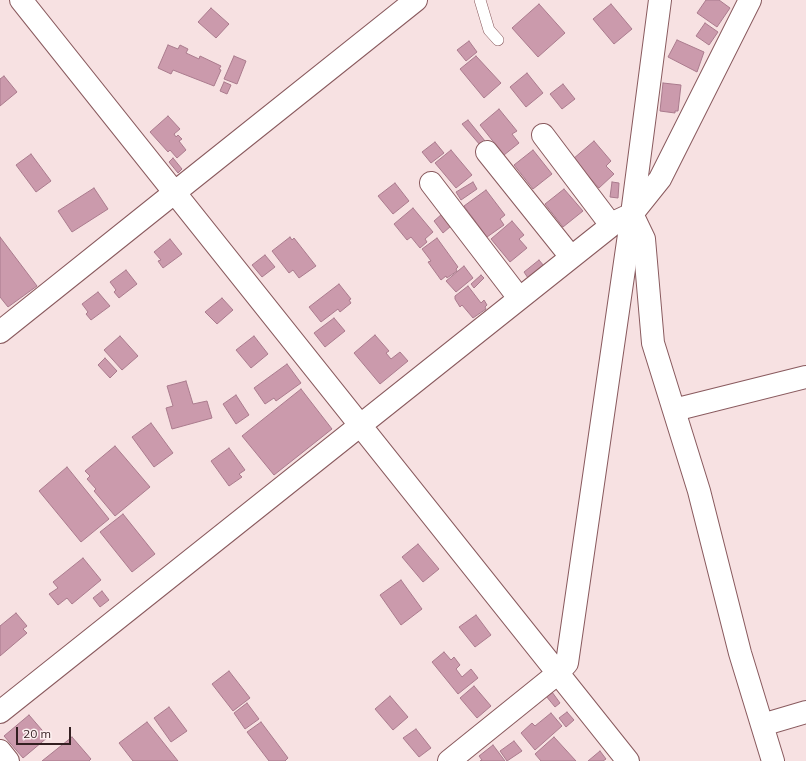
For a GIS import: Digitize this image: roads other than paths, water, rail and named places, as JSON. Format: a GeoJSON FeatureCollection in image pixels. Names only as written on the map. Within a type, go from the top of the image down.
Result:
{"type":"FeatureCollection","features":[{"type":"Feature","properties":{"kind":"street"},"geometry":{"type":"LineString","coordinates":[[21,0],[557,674],[628,761]]}},
{"type":"Feature","properties":{"kind":"street"},"geometry":{"type":"LineString","coordinates":[[0,332],[416,0]]}},
{"type":"Feature","properties":{"kind":"street"},"geometry":{"type":"LineString","coordinates":[[449,761],[557,674],[567,662],[632,214],[660,0]]}},
{"type":"Feature","properties":{"kind":"street"},"geometry":{"type":"LineString","coordinates":[[0,712],[616,221],[632,214],[660,179],[750,0]]}},
{"type":"Feature","properties":{"kind":"street"},"geometry":{"type":"LineString","coordinates":[[543,135],[611,225]]}},
{"type":"Feature","properties":{"kind":"street"},"geometry":{"type":"LineString","coordinates":[[487,152],[571,257]]}},
{"type":"Feature","properties":{"kind":"street"},"geometry":{"type":"LineString","coordinates":[[431,184],[519,298]]}},
{"type":"Feature","properties":{"kind":"street"},"geometry":{"type":"LineString","coordinates":[[632,214],[644,239],[653,343],[698,491],[740,653],[773,761]]}},
{"type":"Feature","properties":{"kind":"street"},"geometry":{"type":"LineString","coordinates":[[674,410],[806,377]]}},
{"type":"Feature","properties":{"kind":"street"},"geometry":{"type":"LineString","coordinates":[[762,725],[806,712]]}},
{"type":"Feature","properties":{"kind":"street"},"geometry":{"type":"LineString","coordinates":[[0,751],[8,761]]}},
{"type":"Feature","properties":{"kind":"lane"},"geometry":{"type":"LineString","coordinates":[[480,0],[489,30],[498,40]]}}]}
